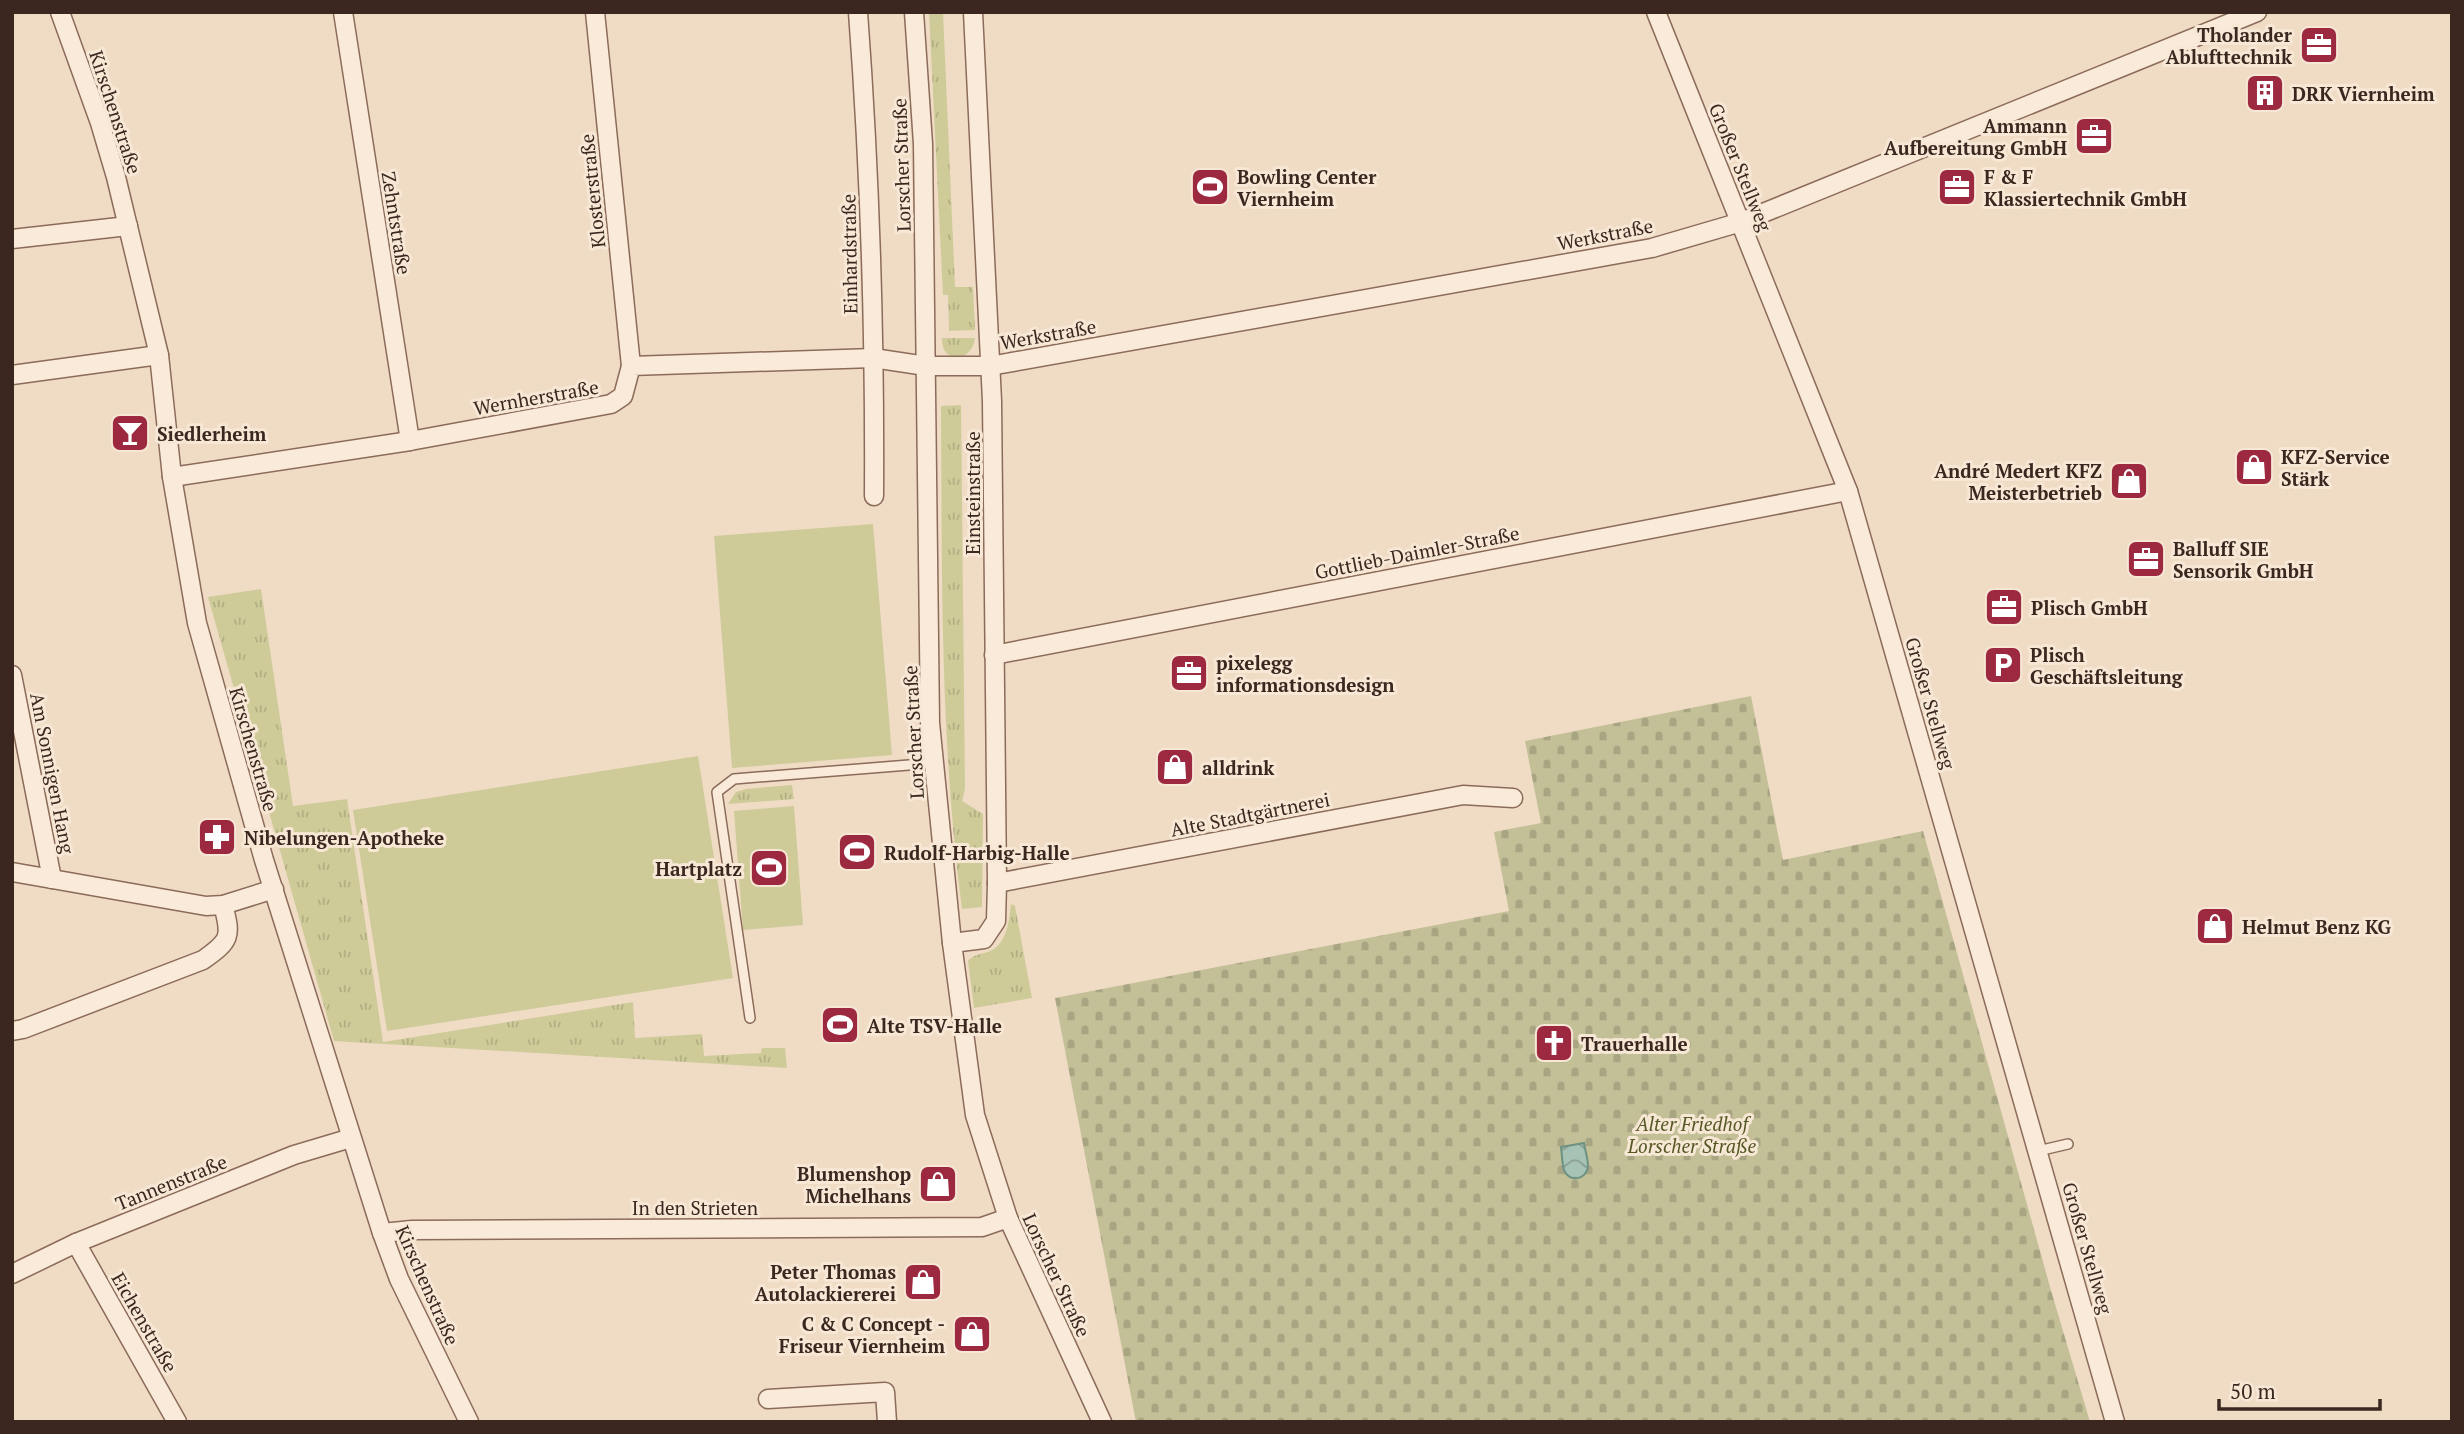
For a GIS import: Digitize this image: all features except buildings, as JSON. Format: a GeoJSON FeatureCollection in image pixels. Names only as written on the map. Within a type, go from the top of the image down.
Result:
{"type":"FeatureCollection","features":[{"type":"Feature","properties":{"kind":"street","name":"Kirschenstraße"},"geometry":{"type":"LineString","coordinates":[[60,12],[100,122],[128,226],[159,355],[172,477],[197,623],[264,860],[382,1233],[400,1279],[469,1422]]}},
{"type":"Feature","properties":{"kind":"street","name":"Zehntstraße"},"geometry":{"type":"LineString","coordinates":[[343,12],[410,441]]}},
{"type":"Feature","properties":{"kind":"street","name":"Klosterstraße"},"geometry":{"type":"LineString","coordinates":[[594,12],[631,366]]}},
{"type":"Feature","properties":{"kind":"street","name":"Einhardstraße"},"geometry":{"type":"LineString","coordinates":[[858,12],[868,147],[874,496]]}},
{"type":"Feature","properties":{"kind":"street","name":"Lorscher Straße"},"geometry":{"type":"LineString","coordinates":[[914,12],[923,144],[930,723],[952,943],[975,1115],[1008,1218],[1102,1422]]}},
{"type":"Feature","properties":{"kind":"street","name":"Einsteinstraße"},"geometry":{"type":"LineString","coordinates":[[952,943],[984,939],[996,921],[997,883],[990,366],[973,12]]}},
{"type":"Feature","properties":{"kind":"street","name":"Großer Stellweg"},"geometry":{"type":"LineString","coordinates":[[1656,12],[1849,491],[2115,1422]]}},
{"type":"Feature","properties":{"kind":"street","name":"Werkstraße"},"geometry":{"type":"LineString","coordinates":[[926,366],[990,366],[1651,248],[1741,222],[2257,12]]}},
{"type":"Feature","properties":{"kind":"street"},"geometry":{"type":"LineString","coordinates":[[12,239],[128,226]]}},
{"type":"Feature","properties":{"kind":"street"},"geometry":{"type":"LineString","coordinates":[[12,374],[159,355]]}},
{"type":"Feature","properties":{"kind":"street"},"geometry":{"type":"LineString","coordinates":[[631,366],[873,358],[926,366]]}},
{"type":"Feature","properties":{"kind":"street","name":"Wernherstraße"},"geometry":{"type":"LineString","coordinates":[[172,477],[410,441],[611,404],[623,396],[631,366]]}},
{"type":"Feature","properties":{"kind":"street","name":"Gottlieb-Daimler-Straße"},"geometry":{"type":"LineString","coordinates":[[994,655],[1849,491]]}},
{"type":"Feature","properties":{"kind":"street","name":"Am Sonnigen Hang"},"geometry":{"type":"LineString","coordinates":[[12,675],[52,879]]}},
{"type":"Feature","properties":{"kind":"street","name":"Alte Stadtgärtnerei"},"geometry":{"type":"LineString","coordinates":[[997,883],[1463,795],[1513,798]]}},
{"type":"Feature","properties":{"kind":"street"},"geometry":{"type":"LineString","coordinates":[[12,872],[206,906],[223,905],[274,889]]}},
{"type":"Feature","properties":{"kind":"street"},"geometry":{"type":"LineString","coordinates":[[12,1031],[202,960],[222,946],[227,938],[228,922],[223,905]]}},
{"type":"Feature","properties":{"kind":"street","name":"Tannenstraße"},"geometry":{"type":"LineString","coordinates":[[12,1275],[76,1242],[294,1155],[351,1138]]}},
{"type":"Feature","properties":{"kind":"street","name":"In den Strieten"},"geometry":{"type":"LineString","coordinates":[[382,1233],[412,1230],[982,1227],[1008,1218]]}},
{"type":"Feature","properties":{"kind":"street","name":"Eichenstraße"},"geometry":{"type":"LineString","coordinates":[[76,1242],[177,1422]]}},
{"type":"Feature","properties":{"kind":"street"},"geometry":{"type":"LineString","coordinates":[[768,1399],[885,1392],[887,1422]]}},
{"type":"Feature","properties":{"kind":"lane"},"geometry":{"type":"LineString","coordinates":[[750,1018],[718,792],[734,779],[934,764]]}},
{"type":"Feature","properties":{"kind":"lane"},"geometry":{"type":"LineString","coordinates":[[2038,1151],[2068,1144]]}},
{"type":"Feature","properties":{"kind":"green space"},"geometry":{"type":"Polygon","coordinates":[[[929,12],[943,12],[955,287],[973,287],[975,330],[949,331],[948,295],[943,295],[929,12]]]}},
{"type":"Feature","properties":{"kind":"green space"},"geometry":{"type":"Polygon","coordinates":[[[942,338],[975,338],[968,352],[957,358],[946,353],[942,338]]]}},
{"type":"Feature","properties":{"kind":"green space"},"geometry":{"type":"Polygon","coordinates":[[[961,405],[965,789],[962,801],[983,814],[982,907],[962,909],[946,721],[941,406],[961,405]]]}},
{"type":"Feature","properties":{"kind":"green space"},"geometry":{"type":"Polygon","coordinates":[[[873,524],[892,755],[732,768],[714,536],[873,524]]]}},
{"type":"Feature","properties":{"kind":"green space"},"geometry":{"type":"Polygon","coordinates":[[[261,589],[293,806],[347,799],[383,1042],[633,1002],[635,1038],[702,1034],[704,1056],[761,1053],[762,1048],[785,1048],[787,1068],[334,1041],[208,597],[261,589]]]}},
{"type":"Feature","properties":{"kind":"green space","name":"Alter Friedhof Lorscher Straße"},"geometry":{"type":"Polygon","coordinates":[[[1751,696],[1783,860],[1923,831],[2090,1422],[1136,1422],[1055,998],[1509,911],[1494,832],[1541,823],[1525,741],[1751,696]]]}},
{"type":"Feature","properties":{"kind":"green space"},"geometry":{"type":"Polygon","coordinates":[[[698,756],[733,978],[387,1031],[353,810],[698,756]]]}},
{"type":"Feature","properties":{"kind":"green space"},"geometry":{"type":"Polygon","coordinates":[[[792,785],[794,799],[728,804],[736,792],[746,789],[792,785]]]}},
{"type":"Feature","properties":{"kind":"green space","name":"Hartplatz"},"geometry":{"type":"Polygon","coordinates":[[[794,806],[803,925],[743,930],[734,811],[794,806]]]}},
{"type":"Feature","properties":{"kind":"green space"},"geometry":{"type":"Polygon","coordinates":[[[1011,904],[1015,906],[1032,998],[974,1008],[968,961],[999,944],[1006,932],[1011,904]]]}},
{"type":"Feature","properties":{"kind":"water"},"geometry":{"type":"Polygon","coordinates":[[[1584,1143],[1587,1171],[1581,1177],[1570,1177],[1564,1170],[1561,1147],[1584,1143]]]}},
{"type":"Feature","properties":{"kind":"place","name":"Tholander Ablufttechnik"},"geometry":{"type":"Point","coordinates":[2319,45]}},
{"type":"Feature","properties":{"kind":"place","name":"DRK Viernheim"},"geometry":{"type":"Point","coordinates":[2265,93]}},
{"type":"Feature","properties":{"kind":"place","name":"Ammann Aufbereitung GmbH"},"geometry":{"type":"Point","coordinates":[2094,136]}},
{"type":"Feature","properties":{"kind":"place","name":"Bowling Center Viernheim"},"geometry":{"type":"Point","coordinates":[1210,187]}},
{"type":"Feature","properties":{"kind":"place","name":"F & F Klassiertechnik GmbH"},"geometry":{"type":"Point","coordinates":[1957,187]}},
{"type":"Feature","properties":{"kind":"place","name":"Siedlerheim"},"geometry":{"type":"Point","coordinates":[130,433]}},
{"type":"Feature","properties":{"kind":"place","name":"KFZ-Service Stärk"},"geometry":{"type":"Point","coordinates":[2254,467]}},
{"type":"Feature","properties":{"kind":"place","name":"André Medert KFZ Meisterbetrieb"},"geometry":{"type":"Point","coordinates":[2129,481]}},
{"type":"Feature","properties":{"kind":"place","name":"Balluff SIE Sensorik GmbH"},"geometry":{"type":"Point","coordinates":[2146,559]}},
{"type":"Feature","properties":{"kind":"place","name":"Plisch GmbH"},"geometry":{"type":"Point","coordinates":[2004,607]}},
{"type":"Feature","properties":{"kind":"place","name":"Plisch Geschäftsleitung"},"geometry":{"type":"Point","coordinates":[2003,665]}},
{"type":"Feature","properties":{"kind":"place","name":"pixelegg informationsdesign"},"geometry":{"type":"Point","coordinates":[1189,673]}},
{"type":"Feature","properties":{"kind":"place","name":"alldrink"},"geometry":{"type":"Point","coordinates":[1175,767]}},
{"type":"Feature","properties":{"kind":"place","name":"Nibelungen-Apotheke"},"geometry":{"type":"Point","coordinates":[217,837]}},
{"type":"Feature","properties":{"kind":"place","name":"Rudolf-Harbig-Halle"},"geometry":{"type":"Point","coordinates":[857,852]}},
{"type":"Feature","properties":{"kind":"place","name":"Hartplatz"},"geometry":{"type":"Point","coordinates":[769,868]}},
{"type":"Feature","properties":{"kind":"place","name":"Helmut Benz KG"},"geometry":{"type":"Point","coordinates":[2215,926]}},
{"type":"Feature","properties":{"kind":"place","name":"Alte TSV-Halle"},"geometry":{"type":"Point","coordinates":[840,1025]}},
{"type":"Feature","properties":{"kind":"place","name":"Trauerhalle"},"geometry":{"type":"Point","coordinates":[1554,1043]}},
{"type":"Feature","properties":{"kind":"place","name":"Blumenshop Michelhans"},"geometry":{"type":"Point","coordinates":[938,1184]}},
{"type":"Feature","properties":{"kind":"place","name":"Peter Thomas Autolackiererei"},"geometry":{"type":"Point","coordinates":[923,1282]}},
{"type":"Feature","properties":{"kind":"place","name":"C & C Concept - Friseur Viernheim"},"geometry":{"type":"Point","coordinates":[972,1334]}}]}
